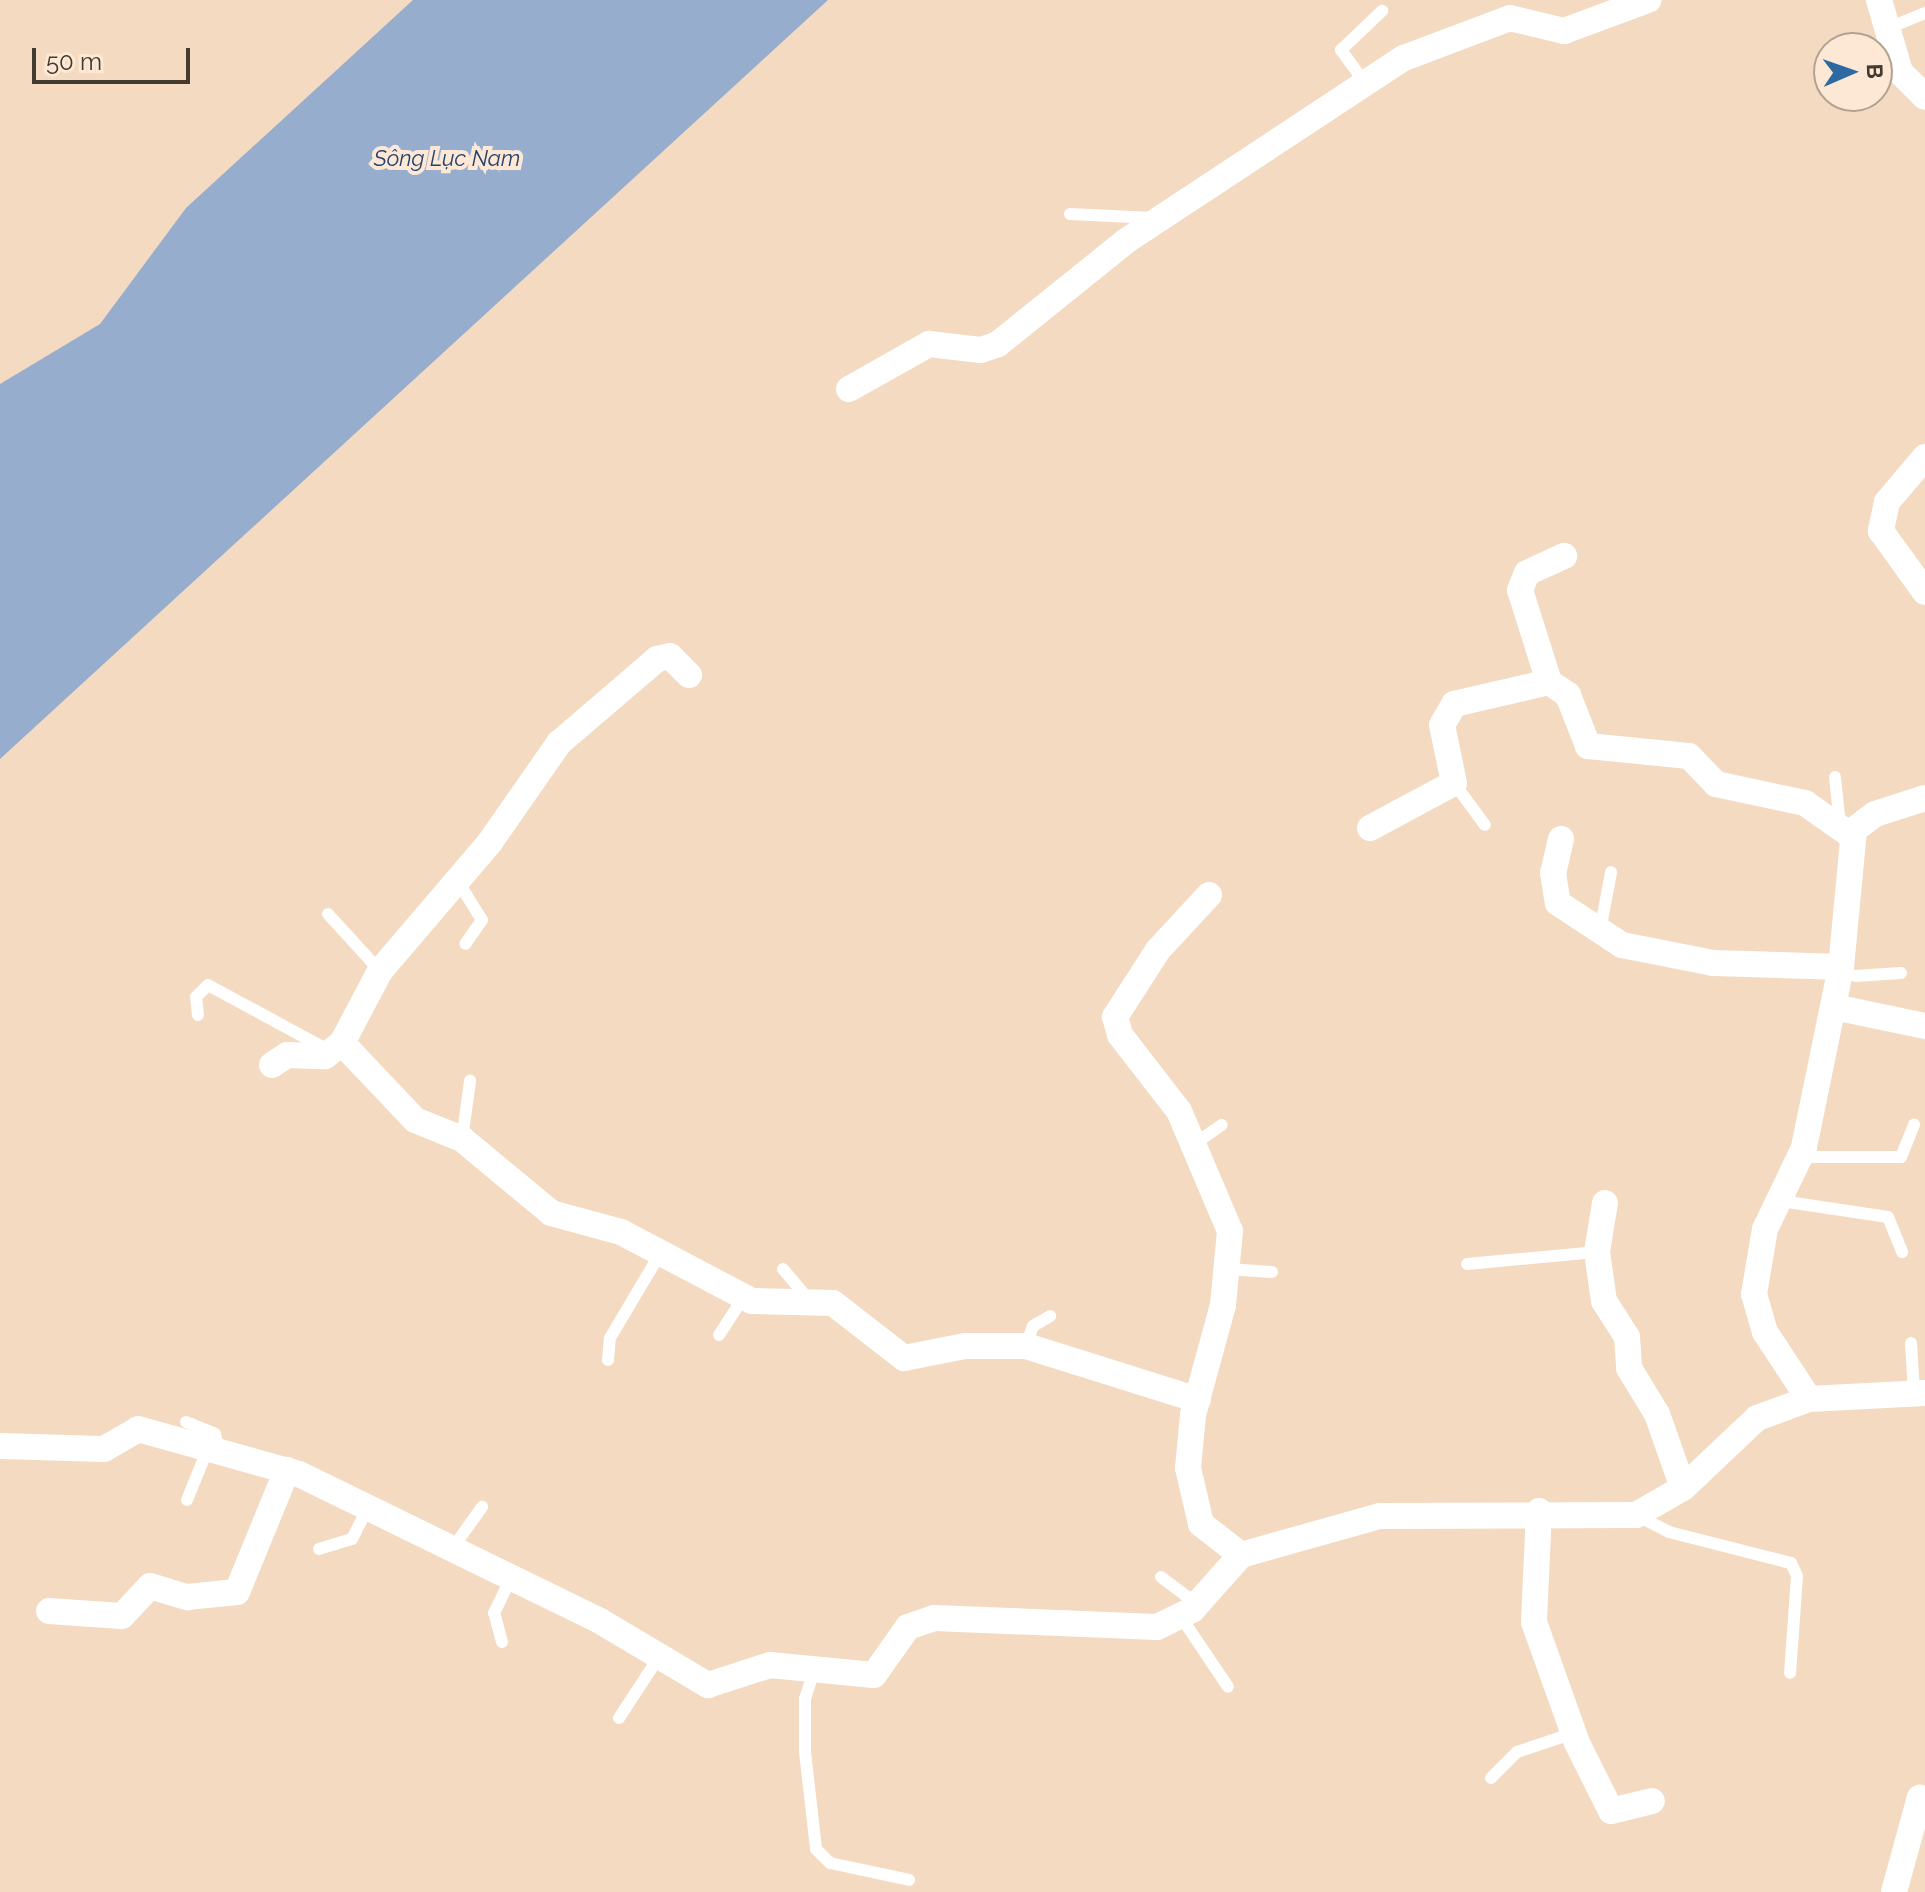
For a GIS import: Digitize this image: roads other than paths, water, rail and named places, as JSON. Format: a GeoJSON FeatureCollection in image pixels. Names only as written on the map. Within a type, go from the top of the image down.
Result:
{"type":"FeatureCollection","features":[{"type":"Feature","properties":{"kind":"street"},"geometry":{"type":"LineString","coordinates":[[849,389],[929,344],[981,350],[998,344],[1161,218],[1404,58],[1510,18],[1564,31],[1648,0]]}},
{"type":"Feature","properties":{"kind":"street"},"geometry":{"type":"LineString","coordinates":[[1879,0],[1900,72],[1925,97]]}},
{"type":"Feature","properties":{"kind":"street"},"geometry":{"type":"LineString","coordinates":[[1925,457],[1887,502],[1881,531],[1925,592]]}},
{"type":"Feature","properties":{"kind":"street"},"geometry":{"type":"LineString","coordinates":[[1564,556],[1527,573],[1520,590],[1549,682],[1568,695],[1588,746],[1689,756],[1716,784],[1805,803],[1846,831]]}},
{"type":"Feature","properties":{"kind":"street"},"geometry":{"type":"LineString","coordinates":[[336,1047],[380,971],[457,880],[559,743],[657,659],[670,656],[689,675]]}},
{"type":"Feature","properties":{"kind":"street"},"geometry":{"type":"LineString","coordinates":[[1370,828],[1454,783],[1442,725],[1454,704],[1549,682]]}},
{"type":"Feature","properties":{"kind":"street"},"geometry":{"type":"LineString","coordinates":[[1846,831],[1863,820],[1925,798]]}},
{"type":"Feature","properties":{"kind":"street"},"geometry":{"type":"LineString","coordinates":[[1809,1399],[1765,1332],[1754,1294],[1765,1229],[1800,1157],[1834,1007],[1846,975],[1846,831]]}},
{"type":"Feature","properties":{"kind":"street"},"geometry":{"type":"LineString","coordinates":[[1561,839],[1553,873],[1558,903],[1599,934],[1661,957],[1846,975]]}},
{"type":"Feature","properties":{"kind":"street"},"geometry":{"type":"LineString","coordinates":[[1209,895],[1158,950],[1115,1017],[1120,1035],[1174,1102],[1230,1231],[1227,1269],[1198,1400],[1191,1498],[1201,1524],[1241,1555]]}},
{"type":"Feature","properties":{"kind":"street"},"geometry":{"type":"LineString","coordinates":[[1834,1007],[1925,1026]]}},
{"type":"Feature","properties":{"kind":"street"},"geometry":{"type":"LineString","coordinates":[[272,1065],[287,1055],[336,1047]]}},
{"type":"Feature","properties":{"kind":"street"},"geometry":{"type":"LineString","coordinates":[[336,1047],[415,1120],[462,1139],[551,1213],[661,1252],[745,1295],[766,1303],[808,1299],[845,1308],[904,1358],[965,1346],[1026,1346],[1198,1400]]}},
{"type":"Feature","properties":{"kind":"street"},"geometry":{"type":"LineString","coordinates":[[1605,1203],[1597,1252],[1604,1301],[1627,1337],[1629,1368],[1657,1414],[1683,1488]]}},
{"type":"Feature","properties":{"kind":"street"},"geometry":{"type":"LineString","coordinates":[[0,1446],[104,1449],[138,1429],[214,1447],[287,1470],[369,1506],[509,1582],[600,1621],[657,1660],[708,1685],[770,1665],[874,1675],[908,1627],[934,1618],[1139,1627],[1189,1611],[1241,1555],[1380,1516],[1539,1511],[1636,1515],[1683,1488],[1757,1418],[1809,1399],[1920,1394]]}},
{"type":"Feature","properties":{"kind":"street"},"geometry":{"type":"LineString","coordinates":[[49,1611],[122,1616],[150,1586],[187,1597],[237,1592],[287,1470]]}},
{"type":"Feature","properties":{"kind":"street"},"geometry":{"type":"LineString","coordinates":[[1539,1511],[1534,1622],[1574,1733],[1611,1811],[1652,1801]]}},
{"type":"Feature","properties":{"kind":"street"},"geometry":{"type":"LineString","coordinates":[[1894,1892],[1920,1797]]}},
{"type":"Feature","properties":{"kind":"lane"},"geometry":{"type":"LineString","coordinates":[[1365,83],[1341,50],[1382,11]]}},
{"type":"Feature","properties":{"kind":"lane"},"geometry":{"type":"LineString","coordinates":[[1886,29],[1925,13]]}},
{"type":"Feature","properties":{"kind":"lane"},"geometry":{"type":"LineString","coordinates":[[1070,214],[1161,218]]}},
{"type":"Feature","properties":{"kind":"lane"},"geometry":{"type":"LineString","coordinates":[[1835,777],[1846,831]]}},
{"type":"Feature","properties":{"kind":"lane"},"geometry":{"type":"LineString","coordinates":[[1454,783],[1485,825]]}},
{"type":"Feature","properties":{"kind":"lane"},"geometry":{"type":"LineString","coordinates":[[1599,934],[1611,872]]}},
{"type":"Feature","properties":{"kind":"lane"},"geometry":{"type":"LineString","coordinates":[[457,880],[482,920],[465,944]]}},
{"type":"Feature","properties":{"kind":"lane"},"geometry":{"type":"LineString","coordinates":[[328,914],[380,971]]}},
{"type":"Feature","properties":{"kind":"lane"},"geometry":{"type":"LineString","coordinates":[[1846,975],[1901,973]]}},
{"type":"Feature","properties":{"kind":"lane"},"geometry":{"type":"LineString","coordinates":[[198,1015],[196,997],[208,985],[336,1047]]}},
{"type":"Feature","properties":{"kind":"lane"},"geometry":{"type":"LineString","coordinates":[[462,1139],[470,1081]]}},
{"type":"Feature","properties":{"kind":"lane"},"geometry":{"type":"LineString","coordinates":[[1193,1145],[1222,1125]]}},
{"type":"Feature","properties":{"kind":"lane"},"geometry":{"type":"LineString","coordinates":[[1800,1157],[1901,1157],[1914,1125]]}},
{"type":"Feature","properties":{"kind":"lane"},"geometry":{"type":"LineString","coordinates":[[1781,1201],[1888,1217],[1902,1252]]}},
{"type":"Feature","properties":{"kind":"lane"},"geometry":{"type":"LineString","coordinates":[[608,1360],[610,1338],[661,1252]]}},
{"type":"Feature","properties":{"kind":"lane"},"geometry":{"type":"LineString","coordinates":[[1467,1264],[1597,1252]]}},
{"type":"Feature","properties":{"kind":"lane"},"geometry":{"type":"LineString","coordinates":[[783,1269],[808,1299]]}},
{"type":"Feature","properties":{"kind":"lane"},"geometry":{"type":"LineString","coordinates":[[1227,1269],[1272,1272]]}},
{"type":"Feature","properties":{"kind":"lane"},"geometry":{"type":"LineString","coordinates":[[719,1335],[745,1295]]}},
{"type":"Feature","properties":{"kind":"lane"},"geometry":{"type":"LineString","coordinates":[[1026,1346],[1033,1326],[1050,1316]]}},
{"type":"Feature","properties":{"kind":"lane"},"geometry":{"type":"LineString","coordinates":[[1911,1343],[1920,1394]]}},
{"type":"Feature","properties":{"kind":"lane"},"geometry":{"type":"LineString","coordinates":[[186,1422],[215,1434],[214,1447],[187,1500]]}},
{"type":"Feature","properties":{"kind":"lane"},"geometry":{"type":"LineString","coordinates":[[319,1549],[352,1539],[369,1506]]}},
{"type":"Feature","properties":{"kind":"lane"},"geometry":{"type":"LineString","coordinates":[[452,1549],[482,1507]]}},
{"type":"Feature","properties":{"kind":"lane"},"geometry":{"type":"LineString","coordinates":[[1636,1515],[1669,1532],[1791,1563],[1797,1576],[1790,1673]]}},
{"type":"Feature","properties":{"kind":"lane"},"geometry":{"type":"LineString","coordinates":[[1161,1577],[1189,1611],[1228,1687]]}},
{"type":"Feature","properties":{"kind":"lane"},"geometry":{"type":"LineString","coordinates":[[502,1642],[494,1613],[509,1582]]}},
{"type":"Feature","properties":{"kind":"lane"},"geometry":{"type":"LineString","coordinates":[[619,1718],[657,1660]]}},
{"type":"Feature","properties":{"kind":"lane"},"geometry":{"type":"LineString","coordinates":[[814,1671],[805,1699],[805,1752],[816,1849],[830,1863],[909,1880]]}},
{"type":"Feature","properties":{"kind":"lane"},"geometry":{"type":"LineString","coordinates":[[1491,1778],[1517,1752],[1574,1733]]}},
{"type":"Feature","properties":{"kind":"water","name":"Sông Lục Nam"},"geometry":{"type":"Polygon","coordinates":[[[413,0],[828,0],[0,759],[0,384],[100,324],[186,208],[413,0]]]}}]}
